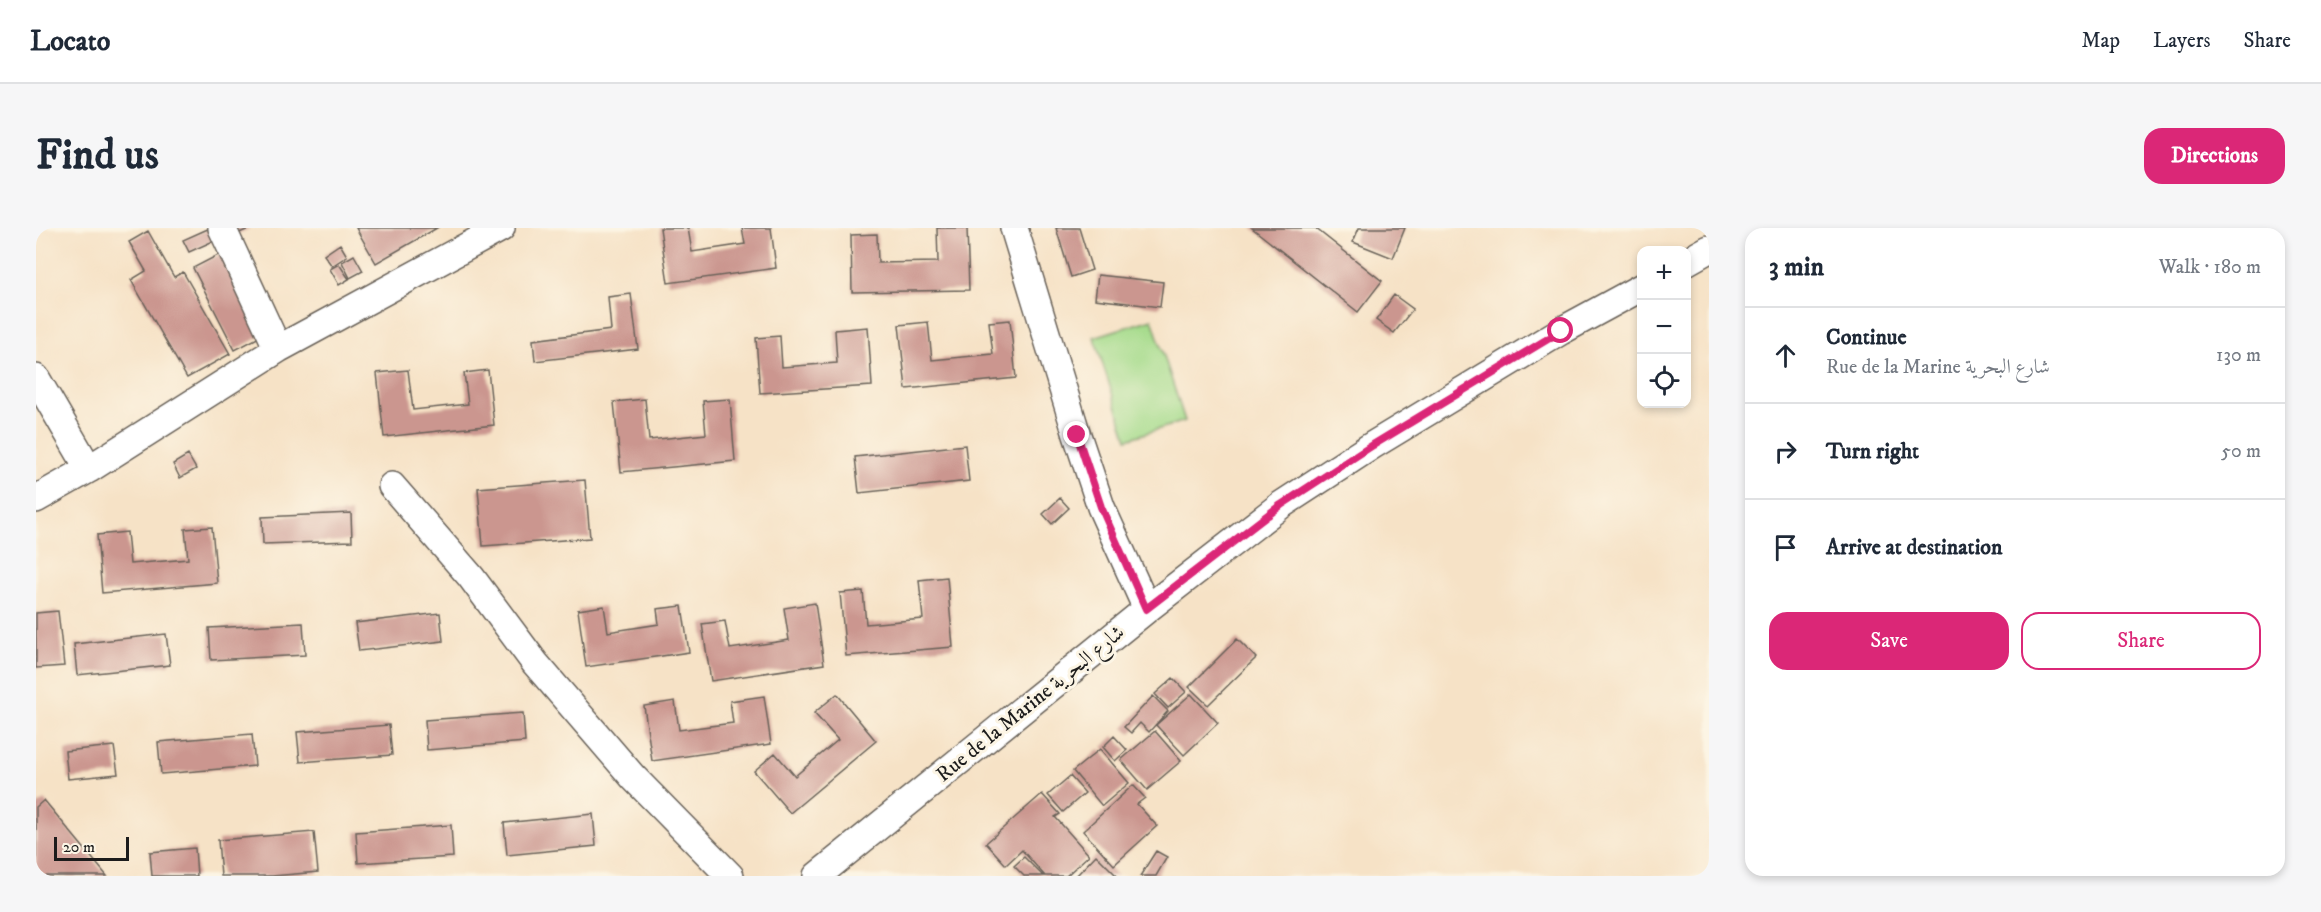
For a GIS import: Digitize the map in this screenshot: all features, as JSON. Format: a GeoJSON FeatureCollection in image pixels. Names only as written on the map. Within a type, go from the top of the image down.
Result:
{"type":"FeatureCollection","features":[{"type":"Feature","properties":{"kind":"street"},"geometry":{"type":"LineString","coordinates":[[222,228],[278,349]]}},
{"type":"Feature","properties":{"kind":"street"},"geometry":{"type":"LineString","coordinates":[[36,499],[89,469],[278,349],[501,228]]}},
{"type":"Feature","properties":{"kind":"street"},"geometry":{"type":"LineString","coordinates":[[1014,228],[1101,507],[1146,609]]}},
{"type":"Feature","properties":{"kind":"street"},"geometry":{"type":"LineString","coordinates":[[1691,259],[1709,249]]}},
{"type":"Feature","properties":{"kind":"street","name":"Rue de la Marine شارع البحرية"},"geometry":{"type":"LineString","coordinates":[[818,876],[1146,609],[1281,505],[1373,445],[1561,331],[1637,289]]}},
{"type":"Feature","properties":{"kind":"street"},"geometry":{"type":"LineString","coordinates":[[36,378],[89,469]]}},
{"type":"Feature","properties":{"kind":"street"},"geometry":{"type":"LineString","coordinates":[[392,486],[471,578],[535,663],[633,777],[730,876]]}},
{"type":"Feature","properties":{"kind":"green space"},"geometry":{"type":"Polygon","coordinates":[[[1152,319],[1185,421],[1127,439],[1094,337],[1152,319]]]}},
{"type":"Feature","properties":{"kind":"building"},"geometry":{"type":"Polygon","coordinates":[[[210,228],[220,238],[189,252],[183,240],[210,228]]]}},
{"type":"Feature","properties":{"kind":"building"},"geometry":{"type":"Polygon","coordinates":[[[225,228],[251,228],[230,237],[225,228]]]}},
{"type":"Feature","properties":{"kind":"building"},"geometry":{"type":"Polygon","coordinates":[[[356,228],[437,228],[376,263],[356,228]]]}},
{"type":"Feature","properties":{"kind":"building"},"geometry":{"type":"Polygon","coordinates":[[[660,228],[688,228],[692,252],[745,244],[742,228],[771,228],[776,268],[668,283],[660,228]]]}},
{"type":"Feature","properties":{"kind":"building"},"geometry":{"type":"Polygon","coordinates":[[[937,228],[967,228],[969,290],[852,292],[851,235],[877,234],[878,263],[938,262],[937,228]]]}},
{"type":"Feature","properties":{"kind":"building"},"geometry":{"type":"Polygon","coordinates":[[[1056,228],[1079,228],[1092,270],[1071,277],[1056,228]]]}},
{"type":"Feature","properties":{"kind":"building"},"geometry":{"type":"Polygon","coordinates":[[[1252,228],[1315,228],[1382,281],[1358,312],[1252,228]]]}},
{"type":"Feature","properties":{"kind":"building"},"geometry":{"type":"Polygon","coordinates":[[[1359,228],[1405,228],[1393,258],[1353,242],[1359,228]]]}},
{"type":"Feature","properties":{"kind":"building"},"geometry":{"type":"Polygon","coordinates":[[[148,231],[174,277],[183,272],[230,354],[187,378],[131,280],[146,271],[129,242],[148,231]]]}},
{"type":"Feature","properties":{"kind":"building"},"geometry":{"type":"Polygon","coordinates":[[[340,244],[347,256],[332,266],[324,255],[340,244]]]}},
{"type":"Feature","properties":{"kind":"building"},"geometry":{"type":"Polygon","coordinates":[[[224,252],[265,334],[235,350],[193,268],[224,252]]]}},
{"type":"Feature","properties":{"kind":"building"},"geometry":{"type":"Polygon","coordinates":[[[354,255],[363,271],[350,278],[342,262],[354,255]]]}},
{"type":"Feature","properties":{"kind":"building"},"geometry":{"type":"Polygon","coordinates":[[[339,264],[349,279],[339,285],[330,269],[339,264]]]}},
{"type":"Feature","properties":{"kind":"building"},"geometry":{"type":"Polygon","coordinates":[[[1098,275],[1163,282],[1160,307],[1095,299],[1098,275]]]}},
{"type":"Feature","properties":{"kind":"building"},"geometry":{"type":"Polygon","coordinates":[[[631,294],[638,349],[535,361],[533,340],[611,330],[608,297],[631,294]]]}},
{"type":"Feature","properties":{"kind":"building"},"geometry":{"type":"Polygon","coordinates":[[[1394,295],[1413,309],[1394,333],[1376,320],[1394,295]]]}},
{"type":"Feature","properties":{"kind":"building"},"geometry":{"type":"Polygon","coordinates":[[[1010,320],[1016,378],[906,389],[899,325],[928,322],[932,360],[993,354],[989,322],[1010,320]]]}},
{"type":"Feature","properties":{"kind":"building"},"geometry":{"type":"Polygon","coordinates":[[[868,327],[872,386],[760,393],[756,338],[780,336],[782,367],[837,363],[835,330],[868,327]]]}},
{"type":"Feature","properties":{"kind":"building"},"geometry":{"type":"Polygon","coordinates":[[[408,370],[413,410],[468,404],[464,373],[488,370],[494,425],[384,437],[377,373],[408,370]]]}},
{"type":"Feature","properties":{"kind":"building"},"geometry":{"type":"Polygon","coordinates":[[[645,399],[649,440],[706,434],[703,401],[730,399],[735,461],[621,472],[614,402],[645,399]]]}},
{"type":"Feature","properties":{"kind":"building"},"geometry":{"type":"Polygon","coordinates":[[[965,445],[969,481],[859,493],[855,457],[965,445]]]}},
{"type":"Feature","properties":{"kind":"building"},"geometry":{"type":"Polygon","coordinates":[[[188,455],[196,469],[180,478],[173,464],[188,455]]]}},
{"type":"Feature","properties":{"kind":"building"},"geometry":{"type":"Polygon","coordinates":[[[585,480],[590,538],[483,546],[478,488],[585,480]]]}},
{"type":"Feature","properties":{"kind":"building"},"geometry":{"type":"Polygon","coordinates":[[[1060,498],[1069,508],[1052,524],[1043,514],[1060,498]]]}},
{"type":"Feature","properties":{"kind":"building"},"geometry":{"type":"Polygon","coordinates":[[[351,513],[352,541],[263,544],[262,517],[351,513]]]}},
{"type":"Feature","properties":{"kind":"building"},"geometry":{"type":"Polygon","coordinates":[[[212,527],[217,583],[102,593],[97,535],[127,532],[130,564],[188,559],[185,529],[212,527]]]}},
{"type":"Feature","properties":{"kind":"building"},"geometry":{"type":"Polygon","coordinates":[[[947,577],[953,647],[846,656],[840,593],[863,591],[866,624],[923,619],[919,580],[947,577]]]}},
{"type":"Feature","properties":{"kind":"building"},"geometry":{"type":"Polygon","coordinates":[[[815,603],[824,664],[711,681],[702,624],[725,621],[730,649],[789,640],[784,608],[815,603]]]}},
{"type":"Feature","properties":{"kind":"building"},"geometry":{"type":"Polygon","coordinates":[[[604,606],[608,632],[659,624],[657,609],[682,606],[689,652],[586,667],[578,610],[604,606]]]}},
{"type":"Feature","properties":{"kind":"building"},"geometry":{"type":"Polygon","coordinates":[[[58,611],[64,666],[36,668],[36,613],[58,611]]]}},
{"type":"Feature","properties":{"kind":"building"},"geometry":{"type":"Polygon","coordinates":[[[440,613],[443,641],[359,651],[355,623],[440,613]]]}},
{"type":"Feature","properties":{"kind":"building"},"geometry":{"type":"Polygon","coordinates":[[[303,623],[305,655],[211,660],[209,628],[303,623]]]}},
{"type":"Feature","properties":{"kind":"building"},"geometry":{"type":"Polygon","coordinates":[[[166,634],[170,665],[77,675],[74,644],[166,634]]]}},
{"type":"Feature","properties":{"kind":"building"},"geometry":{"type":"Polygon","coordinates":[[[1237,639],[1256,658],[1208,705],[1189,687],[1237,639]]]}},
{"type":"Feature","properties":{"kind":"building"},"geometry":{"type":"Polygon","coordinates":[[[1173,678],[1186,692],[1168,708],[1155,694],[1173,678]]]}},
{"type":"Feature","properties":{"kind":"building"},"geometry":{"type":"Polygon","coordinates":[[[837,694],[876,741],[790,813],[754,771],[775,753],[795,776],[838,740],[814,713],[837,694]]]}},
{"type":"Feature","properties":{"kind":"building"},"geometry":{"type":"Polygon","coordinates":[[[1191,694],[1218,723],[1184,755],[1156,725],[1191,694]]]}},
{"type":"Feature","properties":{"kind":"building"},"geometry":{"type":"Polygon","coordinates":[[[764,696],[771,744],[652,761],[644,706],[675,701],[679,730],[733,723],[730,701],[764,696]]]}},
{"type":"Feature","properties":{"kind":"building"},"geometry":{"type":"Polygon","coordinates":[[[1153,696],[1168,711],[1149,732],[1140,723],[1131,733],[1124,727],[1153,696]]]}},
{"type":"Feature","properties":{"kind":"building"},"geometry":{"type":"Polygon","coordinates":[[[523,713],[525,742],[427,750],[425,720],[523,713]]]}},
{"type":"Feature","properties":{"kind":"building"},"geometry":{"type":"Polygon","coordinates":[[[389,725],[392,755],[300,762],[297,732],[389,725]]]}},
{"type":"Feature","properties":{"kind":"building"},"geometry":{"type":"Polygon","coordinates":[[[1155,731],[1181,761],[1147,790],[1121,760],[1155,731]]]}},
{"type":"Feature","properties":{"kind":"building"},"geometry":{"type":"Polygon","coordinates":[[[252,734],[255,766],[161,774],[158,742],[252,734]]]}},
{"type":"Feature","properties":{"kind":"building"},"geometry":{"type":"Polygon","coordinates":[[[1114,736],[1127,750],[1115,761],[1103,747],[1114,736]]]}},
{"type":"Feature","properties":{"kind":"building"},"geometry":{"type":"Polygon","coordinates":[[[114,746],[118,774],[68,779],[65,751],[114,746]]]}},
{"type":"Feature","properties":{"kind":"building"},"geometry":{"type":"Polygon","coordinates":[[[1100,749],[1129,783],[1102,806],[1073,771],[1100,749]]]}},
{"type":"Feature","properties":{"kind":"building"},"geometry":{"type":"Polygon","coordinates":[[[1070,776],[1085,793],[1063,812],[1048,795],[1070,776]]]}},
{"type":"Feature","properties":{"kind":"building"},"geometry":{"type":"Polygon","coordinates":[[[1133,785],[1145,798],[1137,804],[1157,826],[1114,865],[1083,831],[1133,785]]]}},
{"type":"Feature","properties":{"kind":"building"},"geometry":{"type":"Polygon","coordinates":[[[1042,794],[1060,814],[1055,817],[1089,855],[1066,876],[1045,876],[1022,850],[1006,865],[986,843],[1042,794]]]}},
{"type":"Feature","properties":{"kind":"building"},"geometry":{"type":"Polygon","coordinates":[[[44,800],[107,876],[36,876],[36,807],[44,800]]]}},
{"type":"Feature","properties":{"kind":"building"},"geometry":{"type":"Polygon","coordinates":[[[593,814],[596,846],[507,855],[504,823],[593,814]]]}},
{"type":"Feature","properties":{"kind":"building"},"geometry":{"type":"Polygon","coordinates":[[[451,825],[453,857],[358,863],[356,832],[451,825]]]}},
{"type":"Feature","properties":{"kind":"building"},"geometry":{"type":"Polygon","coordinates":[[[314,832],[318,872],[272,876],[221,876],[218,840],[314,832]]]}},
{"type":"Feature","properties":{"kind":"building"},"geometry":{"type":"Polygon","coordinates":[[[195,848],[197,876],[152,876],[150,852],[195,848]]]}},
{"type":"Feature","properties":{"kind":"building"},"geometry":{"type":"Polygon","coordinates":[[[1156,851],[1167,857],[1156,876],[1140,876],[1156,851]]]}},
{"type":"Feature","properties":{"kind":"building"},"geometry":{"type":"Polygon","coordinates":[[[1096,855],[1117,876],[1076,876],[1096,855]]]}},
{"type":"Feature","properties":{"kind":"building"},"geometry":{"type":"Polygon","coordinates":[[[1024,857],[1043,876],[1024,876],[1014,866],[1024,857]]]}},
{"type":"Feature","properties":{"kind":"route"},"geometry":{"type":"LineString","coordinates":[[1077,435],[1101,507],[1146,609],[1281,505],[1373,445],[1561,331]]}}]}
